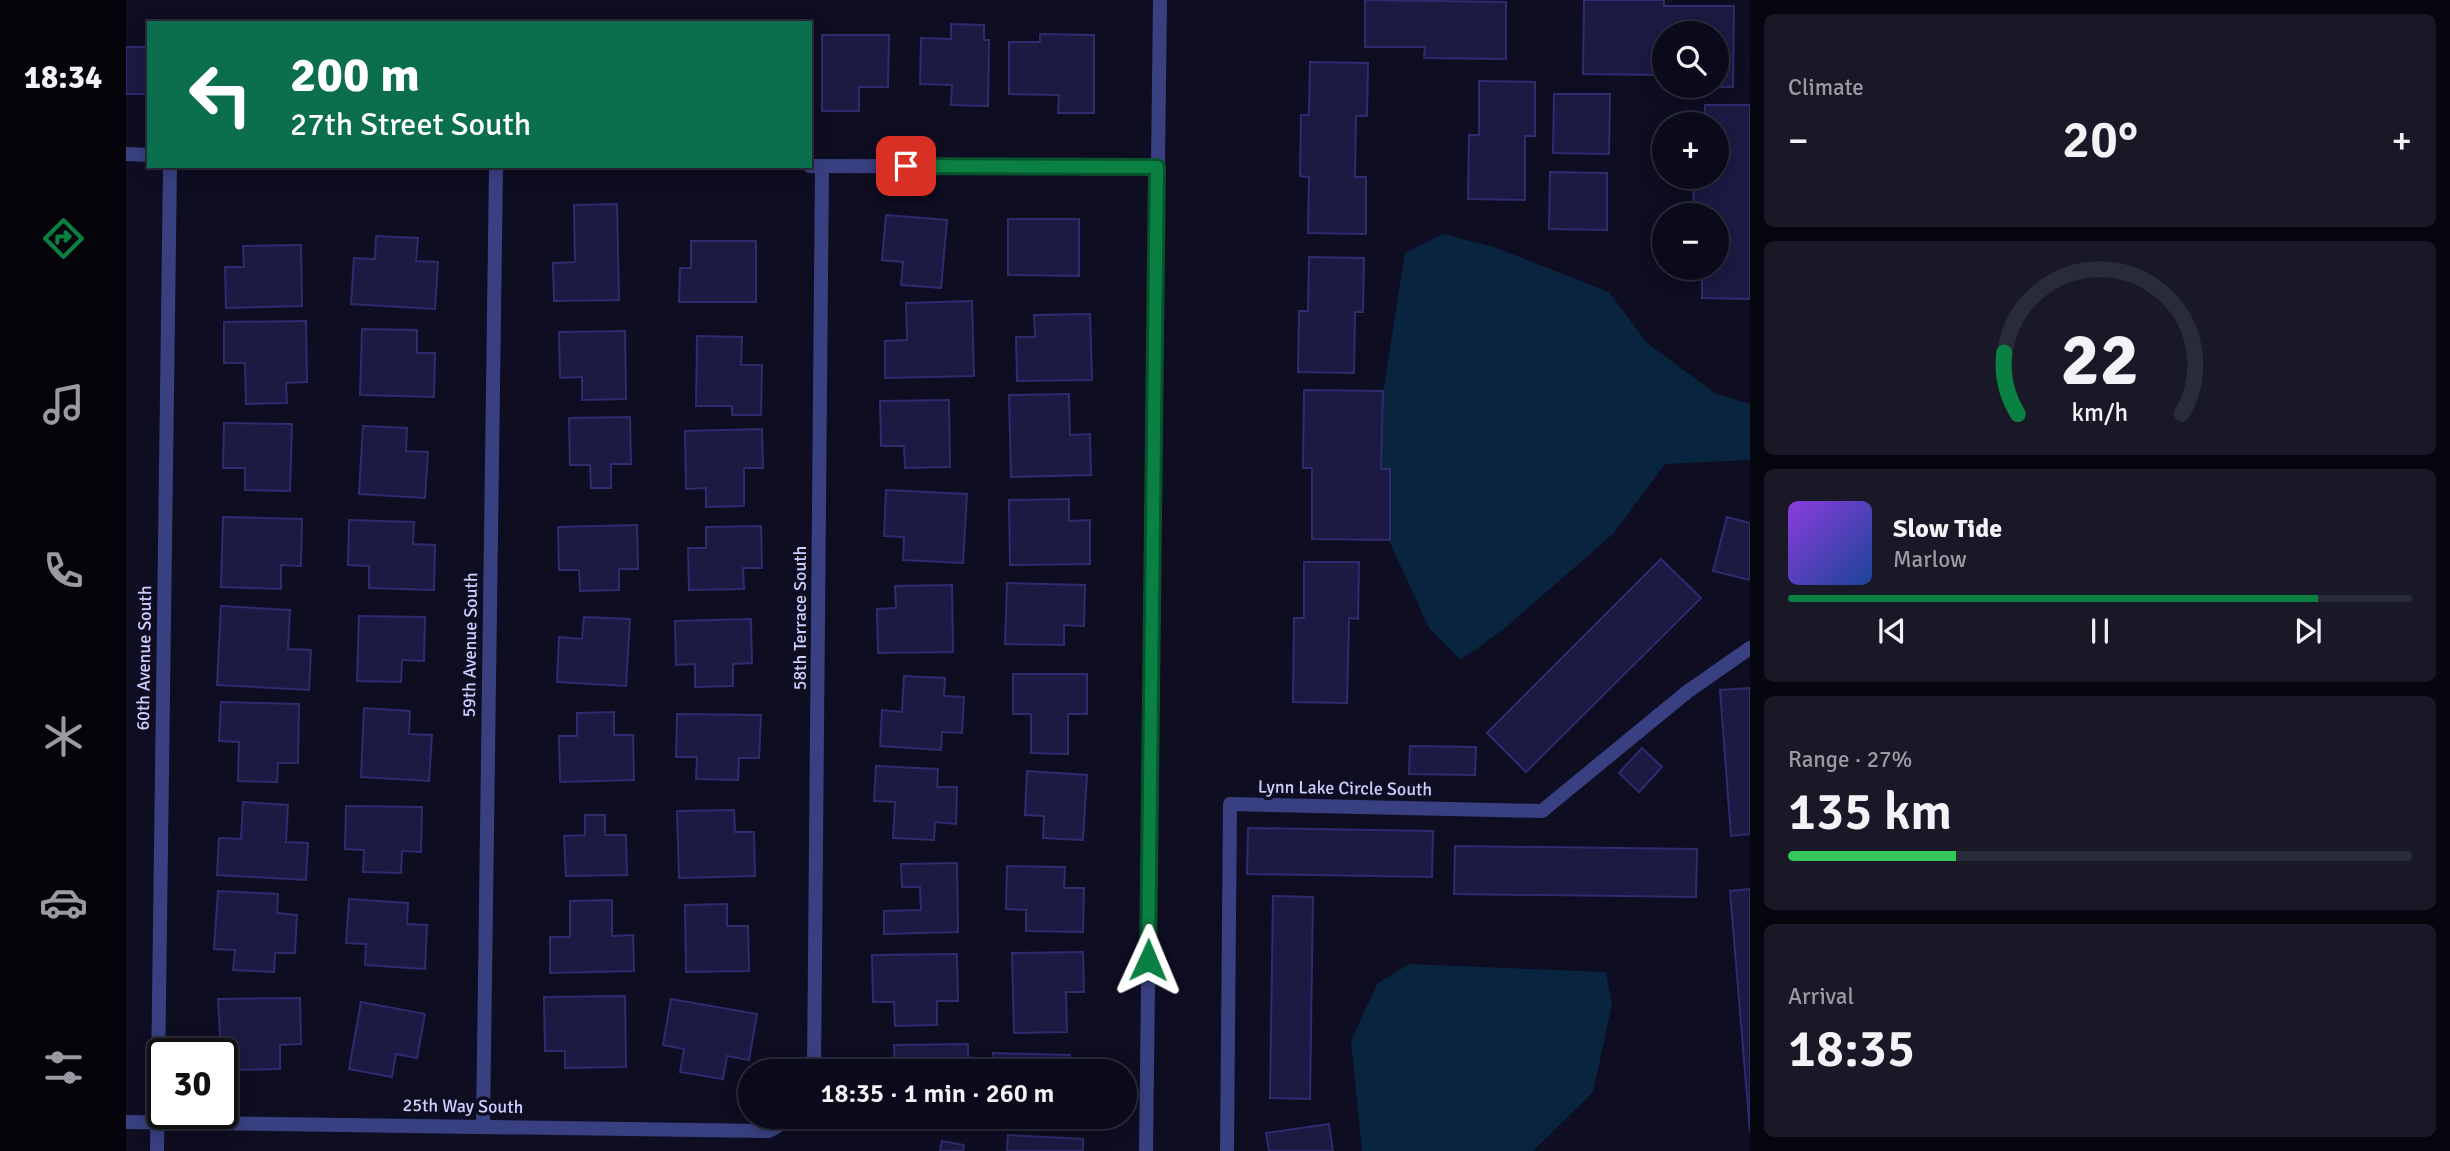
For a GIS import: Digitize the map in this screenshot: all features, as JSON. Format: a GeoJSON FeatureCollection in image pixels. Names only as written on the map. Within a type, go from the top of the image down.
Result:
{"type":"FeatureCollection","features":[{"type":"Feature","properties":{"kind":"street"},"geometry":{"type":"LineString","coordinates":[[1146,1151],[1160,0]]}},
{"type":"Feature","properties":{"kind":"street"},"geometry":{"type":"LineString","coordinates":[[126,154],[147,155]]}},
{"type":"Feature","properties":{"kind":"street"},"geometry":{"type":"LineString","coordinates":[[816,166],[1157,167]]}},
{"type":"Feature","properties":{"kind":"street","name":"58th Terrace South"},"geometry":{"type":"LineString","coordinates":[[814,1059],[816,166]]}},
{"type":"Feature","properties":{"kind":"street","name":"60th Avenue South"},"geometry":{"type":"LineString","coordinates":[[158,1038],[170,168]]}},
{"type":"Feature","properties":{"kind":"street","name":"59th Avenue South"},"geometry":{"type":"LineString","coordinates":[[483,1125],[496,168]]}},
{"type":"Feature","properties":{"kind":"street","name":"Lynn Lake Circle South"},"geometry":{"type":"LineString","coordinates":[[1227,1151],[1230,804],[1542,811],[1687,692],[1750,648]]}},
{"type":"Feature","properties":{"kind":"street","name":"25th Way South"},"geometry":{"type":"LineString","coordinates":[[126,1122],[147,1122]]}},
{"type":"Feature","properties":{"kind":"street","name":"25th Way South"},"geometry":{"type":"LineString","coordinates":[[238,1123],[772,1129]]}},
{"type":"Feature","properties":{"kind":"street","name":"60th Avenue South"},"geometry":{"type":"LineString","coordinates":[[157,1129],[157,1151]]}},
{"type":"Feature","properties":{"kind":"water"},"geometry":{"type":"Polygon","coordinates":[[[1443,234],[1494,247],[1609,292],[1647,343],[1716,394],[1750,404],[1750,460],[1665,464],[1614,533],[1505,628],[1461,660],[1429,628],[1391,545],[1372,463],[1405,253],[1443,234]]]}},
{"type":"Feature","properties":{"kind":"water"},"geometry":{"type":"Polygon","coordinates":[[[1409,964],[1606,972],[1612,1004],[1593,1092],[1533,1151],[1362,1151],[1351,1041],[1377,984],[1409,964]]]}},
{"type":"Feature","properties":{"kind":"building"},"geometry":{"type":"Polygon","coordinates":[[[1365,0],[1506,2],[1506,59],[1424,58],[1425,47],[1365,47],[1365,0]]]}},
{"type":"Feature","properties":{"kind":"building"},"geometry":{"type":"Polygon","coordinates":[[[1584,0],[1664,0],[1664,6],[1734,6],[1733,87],[1729,87],[1729,21],[1652,21],[1652,75],[1583,74],[1584,0]]]}},
{"type":"Feature","properties":{"kind":"building"},"geometry":{"type":"Polygon","coordinates":[[[951,24],[984,25],[984,40],[989,40],[988,106],[951,105],[952,85],[920,84],[921,38],[951,39],[951,24]]]}},
{"type":"Feature","properties":{"kind":"building"},"geometry":{"type":"Polygon","coordinates":[[[1040,34],[1094,35],[1094,113],[1058,113],[1059,95],[1009,94],[1009,42],[1040,42],[1040,34]]]}},
{"type":"Feature","properties":{"kind":"building"},"geometry":{"type":"Polygon","coordinates":[[[822,35],[889,35],[888,87],[859,87],[859,111],[822,111],[822,35]]]}},
{"type":"Feature","properties":{"kind":"building"},"geometry":{"type":"Polygon","coordinates":[[[126,47],[147,47],[147,94],[126,94],[126,47]]]}},
{"type":"Feature","properties":{"kind":"building"},"geometry":{"type":"Polygon","coordinates":[[[1310,62],[1368,63],[1367,116],[1356,116],[1355,177],[1366,177],[1366,234],[1308,233],[1309,177],[1300,176],[1301,115],[1309,115],[1310,62]]]}},
{"type":"Feature","properties":{"kind":"building"},"geometry":{"type":"Polygon","coordinates":[[[1479,81],[1535,82],[1535,136],[1525,136],[1525,200],[1468,199],[1469,135],[1479,135],[1479,81]]]}},
{"type":"Feature","properties":{"kind":"building"},"geometry":{"type":"Polygon","coordinates":[[[1554,94],[1610,94],[1609,154],[1553,153],[1554,94]]]}},
{"type":"Feature","properties":{"kind":"building"},"geometry":{"type":"Polygon","coordinates":[[[1705,105],[1750,105],[1750,299],[1702,298],[1702,280],[1729,280],[1729,203],[1693,203],[1694,189],[1729,189],[1729,112],[1705,112],[1705,105]]]}},
{"type":"Feature","properties":{"kind":"building"},"geometry":{"type":"Polygon","coordinates":[[[1550,172],[1607,173],[1607,230],[1549,229],[1550,172]]]}},
{"type":"Feature","properties":{"kind":"building"},"geometry":{"type":"Polygon","coordinates":[[[617,204],[619,300],[554,301],[553,263],[575,262],[574,205],[617,204]]]}},
{"type":"Feature","properties":{"kind":"building"},"geometry":{"type":"Polygon","coordinates":[[[886,215],[947,220],[941,288],[901,285],[903,262],[882,260],[886,215]]]}},
{"type":"Feature","properties":{"kind":"building"},"geometry":{"type":"Polygon","coordinates":[[[1008,219],[1079,219],[1079,276],[1008,275],[1008,219]]]}},
{"type":"Feature","properties":{"kind":"building"},"geometry":{"type":"Polygon","coordinates":[[[376,236],[418,238],[416,261],[438,262],[435,309],[351,304],[354,258],[375,259],[376,236]]]}},
{"type":"Feature","properties":{"kind":"building"},"geometry":{"type":"Polygon","coordinates":[[[691,241],[756,241],[756,302],[679,302],[680,268],[691,268],[691,241]]]}},
{"type":"Feature","properties":{"kind":"building"},"geometry":{"type":"Polygon","coordinates":[[[301,245],[302,306],[226,308],[225,267],[244,267],[243,246],[301,245]]]}},
{"type":"Feature","properties":{"kind":"building"},"geometry":{"type":"Polygon","coordinates":[[[1309,257],[1364,258],[1363,312],[1355,312],[1354,373],[1298,372],[1299,311],[1308,311],[1309,257]]]}},
{"type":"Feature","properties":{"kind":"building"},"geometry":{"type":"Polygon","coordinates":[[[972,301],[974,376],[885,378],[885,341],[907,340],[906,303],[972,301]]]}},
{"type":"Feature","properties":{"kind":"building"},"geometry":{"type":"Polygon","coordinates":[[[1090,314],[1092,380],[1017,381],[1016,337],[1035,337],[1034,315],[1090,314]]]}},
{"type":"Feature","properties":{"kind":"building"},"geometry":{"type":"Polygon","coordinates":[[[306,321],[307,382],[286,383],[287,403],[246,404],[245,363],[224,363],[224,322],[306,321]]]}},
{"type":"Feature","properties":{"kind":"building"},"geometry":{"type":"Polygon","coordinates":[[[362,329],[417,330],[417,353],[435,353],[434,397],[360,395],[362,329]]]}},
{"type":"Feature","properties":{"kind":"building"},"geometry":{"type":"Polygon","coordinates":[[[625,331],[626,399],[582,400],[582,377],[560,378],[559,332],[625,331]]]}},
{"type":"Feature","properties":{"kind":"building"},"geometry":{"type":"Polygon","coordinates":[[[697,336],[742,337],[741,365],[762,365],[761,415],[732,415],[732,406],[696,406],[697,336]]]}},
{"type":"Feature","properties":{"kind":"building"},"geometry":{"type":"Polygon","coordinates":[[[1304,390],[1383,391],[1381,469],[1390,469],[1390,540],[1312,539],[1312,468],[1303,468],[1304,390]]]}},
{"type":"Feature","properties":{"kind":"building"},"geometry":{"type":"Polygon","coordinates":[[[1069,394],[1070,435],[1090,434],[1091,475],[1011,477],[1009,395],[1069,394]]]}},
{"type":"Feature","properties":{"kind":"building"},"geometry":{"type":"Polygon","coordinates":[[[949,400],[950,467],[905,468],[904,446],[881,446],[880,401],[949,400]]]}},
{"type":"Feature","properties":{"kind":"building"},"geometry":{"type":"Polygon","coordinates":[[[630,417],[631,464],[611,464],[611,488],[591,488],[590,465],[570,465],[569,418],[630,417]]]}},
{"type":"Feature","properties":{"kind":"building"},"geometry":{"type":"Polygon","coordinates":[[[224,423],[292,424],[290,491],[245,490],[245,468],[223,468],[224,423]]]}},
{"type":"Feature","properties":{"kind":"building"},"geometry":{"type":"Polygon","coordinates":[[[363,426],[407,428],[406,451],[428,452],[425,498],[359,494],[363,426]]]}},
{"type":"Feature","properties":{"kind":"building"},"geometry":{"type":"Polygon","coordinates":[[[762,429],[763,468],[744,468],[744,506],[706,507],[706,488],[686,489],[685,431],[762,429]]]}},
{"type":"Feature","properties":{"kind":"building"},"geometry":{"type":"Polygon","coordinates":[[[886,490],[967,494],[963,563],[903,560],[904,537],[884,536],[886,490]]]}},
{"type":"Feature","properties":{"kind":"building"},"geometry":{"type":"Polygon","coordinates":[[[1069,499],[1069,521],[1090,520],[1090,564],[1010,565],[1009,500],[1069,499]]]}},
{"type":"Feature","properties":{"kind":"building"},"geometry":{"type":"Polygon","coordinates":[[[223,517],[302,519],[301,566],[281,565],[281,589],[221,587],[223,517]]]}},
{"type":"Feature","properties":{"kind":"building"},"geometry":{"type":"Polygon","coordinates":[[[1727,517],[1750,523],[1750,580],[1713,571],[1727,517]]]}},
{"type":"Feature","properties":{"kind":"building"},"geometry":{"type":"Polygon","coordinates":[[[349,520],[414,522],[413,544],[435,545],[434,590],[369,588],[369,566],[348,565],[349,520]]]}},
{"type":"Feature","properties":{"kind":"building"},"geometry":{"type":"Polygon","coordinates":[[[637,525],[638,569],[619,569],[619,590],[580,591],[579,570],[559,570],[558,527],[637,525]]]}},
{"type":"Feature","properties":{"kind":"building"},"geometry":{"type":"Polygon","coordinates":[[[761,526],[762,568],[743,568],[744,589],[689,590],[688,548],[706,548],[706,527],[761,526]]]}},
{"type":"Feature","properties":{"kind":"building"},"geometry":{"type":"Polygon","coordinates":[[[1661,559],[1701,598],[1526,772],[1487,733],[1661,559]]]}},
{"type":"Feature","properties":{"kind":"building"},"geometry":{"type":"Polygon","coordinates":[[[1304,562],[1359,562],[1358,619],[1349,618],[1347,703],[1293,702],[1294,618],[1304,618],[1304,562]]]}},
{"type":"Feature","properties":{"kind":"building"},"geometry":{"type":"Polygon","coordinates":[[[1007,583],[1085,585],[1084,626],[1064,625],[1064,645],[1005,644],[1007,583]]]}},
{"type":"Feature","properties":{"kind":"building"},"geometry":{"type":"Polygon","coordinates":[[[952,585],[953,652],[878,653],[877,609],[896,608],[895,586],[952,585]]]}},
{"type":"Feature","properties":{"kind":"building"},"geometry":{"type":"Polygon","coordinates":[[[221,606],[290,610],[288,649],[311,650],[309,690],[217,685],[221,606]]]}},
{"type":"Feature","properties":{"kind":"building"},"geometry":{"type":"Polygon","coordinates":[[[359,616],[425,617],[424,661],[402,660],[401,682],[357,681],[359,616]]]}},
{"type":"Feature","properties":{"kind":"building"},"geometry":{"type":"Polygon","coordinates":[[[584,617],[630,619],[626,686],[557,682],[559,637],[582,639],[584,617]]]}},
{"type":"Feature","properties":{"kind":"building"},"geometry":{"type":"Polygon","coordinates":[[[751,619],[752,663],[733,664],[733,686],[695,687],[695,664],[676,665],[675,621],[751,619]]]}},
{"type":"Feature","properties":{"kind":"building"},"geometry":{"type":"Polygon","coordinates":[[[1013,674],[1087,674],[1087,714],[1068,714],[1068,754],[1031,753],[1031,714],[1013,714],[1013,674]]]}},
{"type":"Feature","properties":{"kind":"building"},"geometry":{"type":"Polygon","coordinates":[[[904,676],[945,678],[944,696],[964,697],[962,733],[942,732],[941,750],[880,746],[882,710],[902,712],[904,676]]]}},
{"type":"Feature","properties":{"kind":"building"},"geometry":{"type":"Polygon","coordinates":[[[1750,688],[1750,834],[1731,836],[1720,690],[1750,688]]]}},
{"type":"Feature","properties":{"kind":"building"},"geometry":{"type":"Polygon","coordinates":[[[221,702],[299,704],[298,763],[278,763],[277,782],[238,781],[239,742],[219,741],[221,702]]]}},
{"type":"Feature","properties":{"kind":"building"},"geometry":{"type":"Polygon","coordinates":[[[364,708],[410,711],[409,734],[432,735],[429,781],[361,777],[364,708]]]}},
{"type":"Feature","properties":{"kind":"building"},"geometry":{"type":"Polygon","coordinates":[[[614,712],[614,735],[633,735],[634,780],[560,782],[559,736],[577,736],[577,713],[614,712]]]}},
{"type":"Feature","properties":{"kind":"building"},"geometry":{"type":"Polygon","coordinates":[[[677,714],[761,715],[759,758],[739,758],[738,780],[696,779],[697,757],[676,757],[677,714]]]}},
{"type":"Feature","properties":{"kind":"building"},"geometry":{"type":"Polygon","coordinates":[[[1410,746],[1476,747],[1475,775],[1409,774],[1410,746]]]}},
{"type":"Feature","properties":{"kind":"building"},"geometry":{"type":"Polygon","coordinates":[[[1642,748],[1662,767],[1639,792],[1619,773],[1642,748]]]}},
{"type":"Feature","properties":{"kind":"building"},"geometry":{"type":"Polygon","coordinates":[[[876,766],[938,769],[937,787],[957,787],[956,824],[935,822],[934,840],[893,838],[895,802],[874,801],[876,766]]]}},
{"type":"Feature","properties":{"kind":"building"},"geometry":{"type":"Polygon","coordinates":[[[1027,771],[1087,775],[1083,840],[1043,838],[1044,816],[1025,815],[1027,771]]]}},
{"type":"Feature","properties":{"kind":"building"},"geometry":{"type":"Polygon","coordinates":[[[243,802],[288,805],[286,842],[308,843],[306,880],[217,875],[219,838],[241,839],[243,802]]]}},
{"type":"Feature","properties":{"kind":"building"},"geometry":{"type":"Polygon","coordinates":[[[346,806],[422,807],[421,852],[402,851],[401,873],[363,872],[364,850],[345,849],[346,806]]]}},
{"type":"Feature","properties":{"kind":"building"},"geometry":{"type":"Polygon","coordinates":[[[734,810],[735,832],[754,832],[755,876],[679,878],[677,811],[734,810]]]}},
{"type":"Feature","properties":{"kind":"building"},"geometry":{"type":"Polygon","coordinates":[[[585,815],[605,815],[605,835],[626,835],[627,875],[566,876],[564,836],[585,835],[585,815]]]}},
{"type":"Feature","properties":{"kind":"building"},"geometry":{"type":"Polygon","coordinates":[[[1248,828],[1433,831],[1432,877],[1247,874],[1248,828]]]}},
{"type":"Feature","properties":{"kind":"building"},"geometry":{"type":"Polygon","coordinates":[[[1455,846],[1697,849],[1696,897],[1454,894],[1455,846]]]}},
{"type":"Feature","properties":{"kind":"building"},"geometry":{"type":"Polygon","coordinates":[[[957,863],[958,932],[884,934],[884,911],[921,910],[920,887],[902,887],[901,864],[957,863]]]}},
{"type":"Feature","properties":{"kind":"building"},"geometry":{"type":"Polygon","coordinates":[[[1007,866],[1065,867],[1064,888],[1084,888],[1083,932],[1026,931],[1026,910],[1006,909],[1007,866]]]}},
{"type":"Feature","properties":{"kind":"building"},"geometry":{"type":"Polygon","coordinates":[[[1750,889],[1750,1132],[1730,891],[1750,889]]]}},
{"type":"Feature","properties":{"kind":"building"},"geometry":{"type":"Polygon","coordinates":[[[218,891],[278,894],[277,913],[297,915],[295,953],[275,953],[274,972],[233,970],[235,950],[214,949],[218,891]]]}},
{"type":"Feature","properties":{"kind":"building"},"geometry":{"type":"Polygon","coordinates":[[[1273,896],[1313,897],[1310,1099],[1270,1098],[1273,896]]]}},
{"type":"Feature","properties":{"kind":"building"},"geometry":{"type":"Polygon","coordinates":[[[349,899],[408,903],[407,924],[427,925],[425,969],[365,965],[366,944],[346,943],[349,899]]]}},
{"type":"Feature","properties":{"kind":"building"},"geometry":{"type":"Polygon","coordinates":[[[612,900],[612,936],[633,935],[634,971],[550,973],[550,937],[570,937],[570,901],[612,900]]]}},
{"type":"Feature","properties":{"kind":"building"},"geometry":{"type":"Polygon","coordinates":[[[727,904],[727,926],[748,926],[749,971],[686,972],[685,905],[727,904]]]}},
{"type":"Feature","properties":{"kind":"building"},"geometry":{"type":"Polygon","coordinates":[[[1083,952],[1084,992],[1066,992],[1067,1032],[1014,1033],[1012,953],[1083,952]]]}},
{"type":"Feature","properties":{"kind":"building"},"geometry":{"type":"Polygon","coordinates":[[[957,954],[958,1001],[937,1001],[937,1025],[895,1026],[894,1002],[873,1002],[872,955],[957,954]]]}},
{"type":"Feature","properties":{"kind":"building"},"geometry":{"type":"Polygon","coordinates":[[[625,996],[626,1067],[565,1068],[565,1051],[545,1051],[544,997],[625,996]]]}},
{"type":"Feature","properties":{"kind":"building"},"geometry":{"type":"Polygon","coordinates":[[[300,998],[301,1044],[280,1045],[280,1069],[238,1070],[238,1038],[220,1038],[218,999],[300,998]]]}},
{"type":"Feature","properties":{"kind":"building"},"geometry":{"type":"Polygon","coordinates":[[[671,999],[757,1014],[749,1059],[727,1056],[723,1079],[680,1072],[684,1049],[663,1045],[671,999]]]}},
{"type":"Feature","properties":{"kind":"building"},"geometry":{"type":"Polygon","coordinates":[[[361,1002],[425,1014],[417,1058],[396,1054],[392,1077],[349,1069],[361,1002]]]}},
{"type":"Feature","properties":{"kind":"building"},"geometry":{"type":"Polygon","coordinates":[[[968,1044],[968,1059],[895,1059],[894,1045],[968,1044]]]}},
{"type":"Feature","properties":{"kind":"building"},"geometry":{"type":"Polygon","coordinates":[[[993,1053],[1070,1055],[1070,1059],[993,1059],[993,1053]]]}},
{"type":"Feature","properties":{"kind":"building"},"geometry":{"type":"Polygon","coordinates":[[[1329,1124],[1333,1151],[1269,1151],[1266,1133],[1329,1124]]]}},
{"type":"Feature","properties":{"kind":"building"},"geometry":{"type":"Polygon","coordinates":[[[1008,1135],[1083,1139],[1083,1151],[1007,1151],[1008,1135]]]}},
{"type":"Feature","properties":{"kind":"building"},"geometry":{"type":"Polygon","coordinates":[[[942,1141],[964,1145],[963,1151],[940,1151],[942,1141]]]}},
{"type":"Feature","properties":{"kind":"route"},"geometry":{"type":"LineString","coordinates":[[906,166],[1157,167],[1148,960]]}}]}
